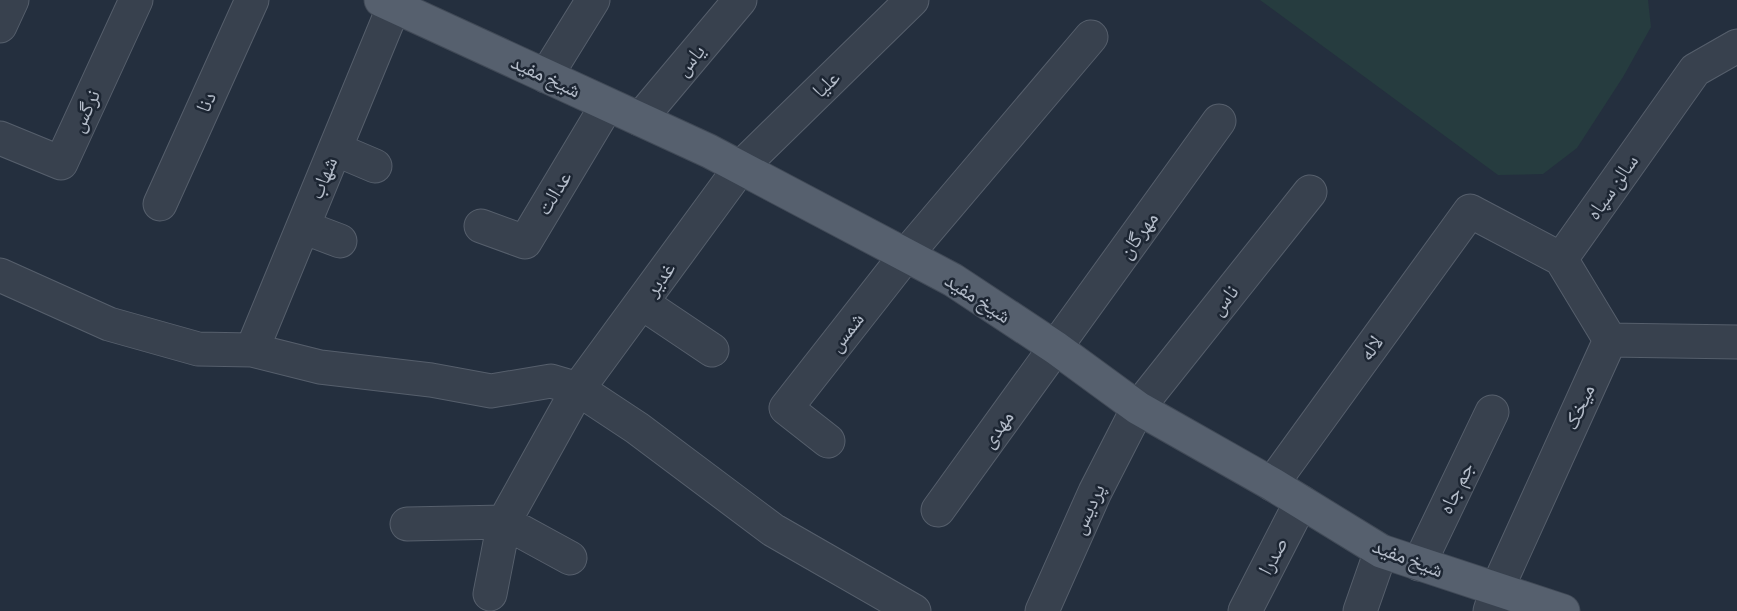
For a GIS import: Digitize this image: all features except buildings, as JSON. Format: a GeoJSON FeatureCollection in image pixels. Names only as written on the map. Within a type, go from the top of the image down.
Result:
{"type":"FeatureCollection","features":[{"type":"Feature","properties":{"kind":"main road","name":"شیخ مفید"},"geometry":{"type":"LineString","coordinates":[[387,3],[640,119],[740,168],[953,280],[1056,348],[1138,408],[1272,484],[1382,551],[1419,564],[1494,600],[1563,611]]}},
{"type":"Feature","properties":{"kind":"street"},"geometry":{"type":"LineString","coordinates":[[0,26],[12,0]]}},
{"type":"Feature","properties":{"kind":"street","name":"نرگس"},"geometry":{"type":"LineString","coordinates":[[0,138],[61,163],[136,0]]}},
{"type":"Feature","properties":{"kind":"street","name":"دنا"},"geometry":{"type":"LineString","coordinates":[[160,204],[252,0]]}},
{"type":"Feature","properties":{"kind":"street"},"geometry":{"type":"LineString","coordinates":[[546,76],[593,0]]}},
{"type":"Feature","properties":{"kind":"street","name":"یاس"},"geometry":{"type":"LineString","coordinates":[[640,119],[740,0]]}},
{"type":"Feature","properties":{"kind":"street","name":"علیا"},"geometry":{"type":"LineString","coordinates":[[740,168],[912,0]]}},
{"type":"Feature","properties":{"kind":"street","name":"شهاب"},"geometry":{"type":"LineString","coordinates":[[252,350],[335,149],[387,3]]}},
{"type":"Feature","properties":{"kind":"street","name":"شمس"},"geometry":{"type":"LineString","coordinates":[[828,441],[786,408],[906,255],[1091,37]]}},
{"type":"Feature","properties":{"kind":"street","name":"سالن سپاه"},"geometry":{"type":"LineString","coordinates":[[1561,259],[1695,70],[1737,46]]}},
{"type":"Feature","properties":{"kind":"street","name":"عدالت"},"geometry":{"type":"LineString","coordinates":[[482,226],[525,242],[608,105]]}},
{"type":"Feature","properties":{"kind":"street","name":"مهرگان"},"geometry":{"type":"LineString","coordinates":[[1056,348],[1219,121]]}},
{"type":"Feature","properties":{"kind":"street"},"geometry":{"type":"LineString","coordinates":[[335,149],[375,166]]}},
{"type":"Feature","properties":{"kind":"street","name":"غدیر"},"geometry":{"type":"LineString","coordinates":[[490,594],[504,522],[578,389],[740,168]]}},
{"type":"Feature","properties":{"kind":"street","name":"ناس"},"geometry":{"type":"LineString","coordinates":[[1138,408],[1310,192]]}},
{"type":"Feature","properties":{"kind":"street","name":"لاله"},"geometry":{"type":"LineString","coordinates":[[1272,484],[1470,212],[1561,259]]}},
{"type":"Feature","properties":{"kind":"street"},"geometry":{"type":"LineString","coordinates":[[303,227],[340,241]]}},
{"type":"Feature","properties":{"kind":"street"},"geometry":{"type":"LineString","coordinates":[[1561,259],[1610,340],[1737,342]]}},
{"type":"Feature","properties":{"kind":"street"},"geometry":{"type":"LineString","coordinates":[[0,275],[109,324],[198,349],[252,350],[321,367],[431,380],[490,391],[551,381],[578,389],[637,428],[773,530],[914,611]]}},
{"type":"Feature","properties":{"kind":"street"},"geometry":{"type":"LineString","coordinates":[[642,303],[712,350]]}},
{"type":"Feature","properties":{"kind":"street","name":"میخک"},"geometry":{"type":"LineString","coordinates":[[1494,600],[1610,340]]}},
{"type":"Feature","properties":{"kind":"street","name":"مهدی"},"geometry":{"type":"LineString","coordinates":[[938,510],[1056,348]]}},
{"type":"Feature","properties":{"kind":"street","name":"پردیس"},"geometry":{"type":"LineString","coordinates":[[1042,611],[1095,492],[1138,408]]}},
{"type":"Feature","properties":{"kind":"street","name":"جم جاه"},"geometry":{"type":"LineString","coordinates":[[1419,564],[1492,412]]}},
{"type":"Feature","properties":{"kind":"street","name":"صدرا"},"geometry":{"type":"LineString","coordinates":[[1245,611],[1301,502]]}},
{"type":"Feature","properties":{"kind":"street"},"geometry":{"type":"LineString","coordinates":[[407,524],[504,522],[570,558]]}},
{"type":"Feature","properties":{"kind":"street"},"geometry":{"type":"LineString","coordinates":[[1360,611],[1382,551]]}},
{"type":"Feature","properties":{"kind":"green space"},"geometry":{"type":"Polygon","coordinates":[[[1260,0],[1648,0],[1651,27],[1623,77],[1577,148],[1543,174],[1498,175],[1260,0]]]}}]}
